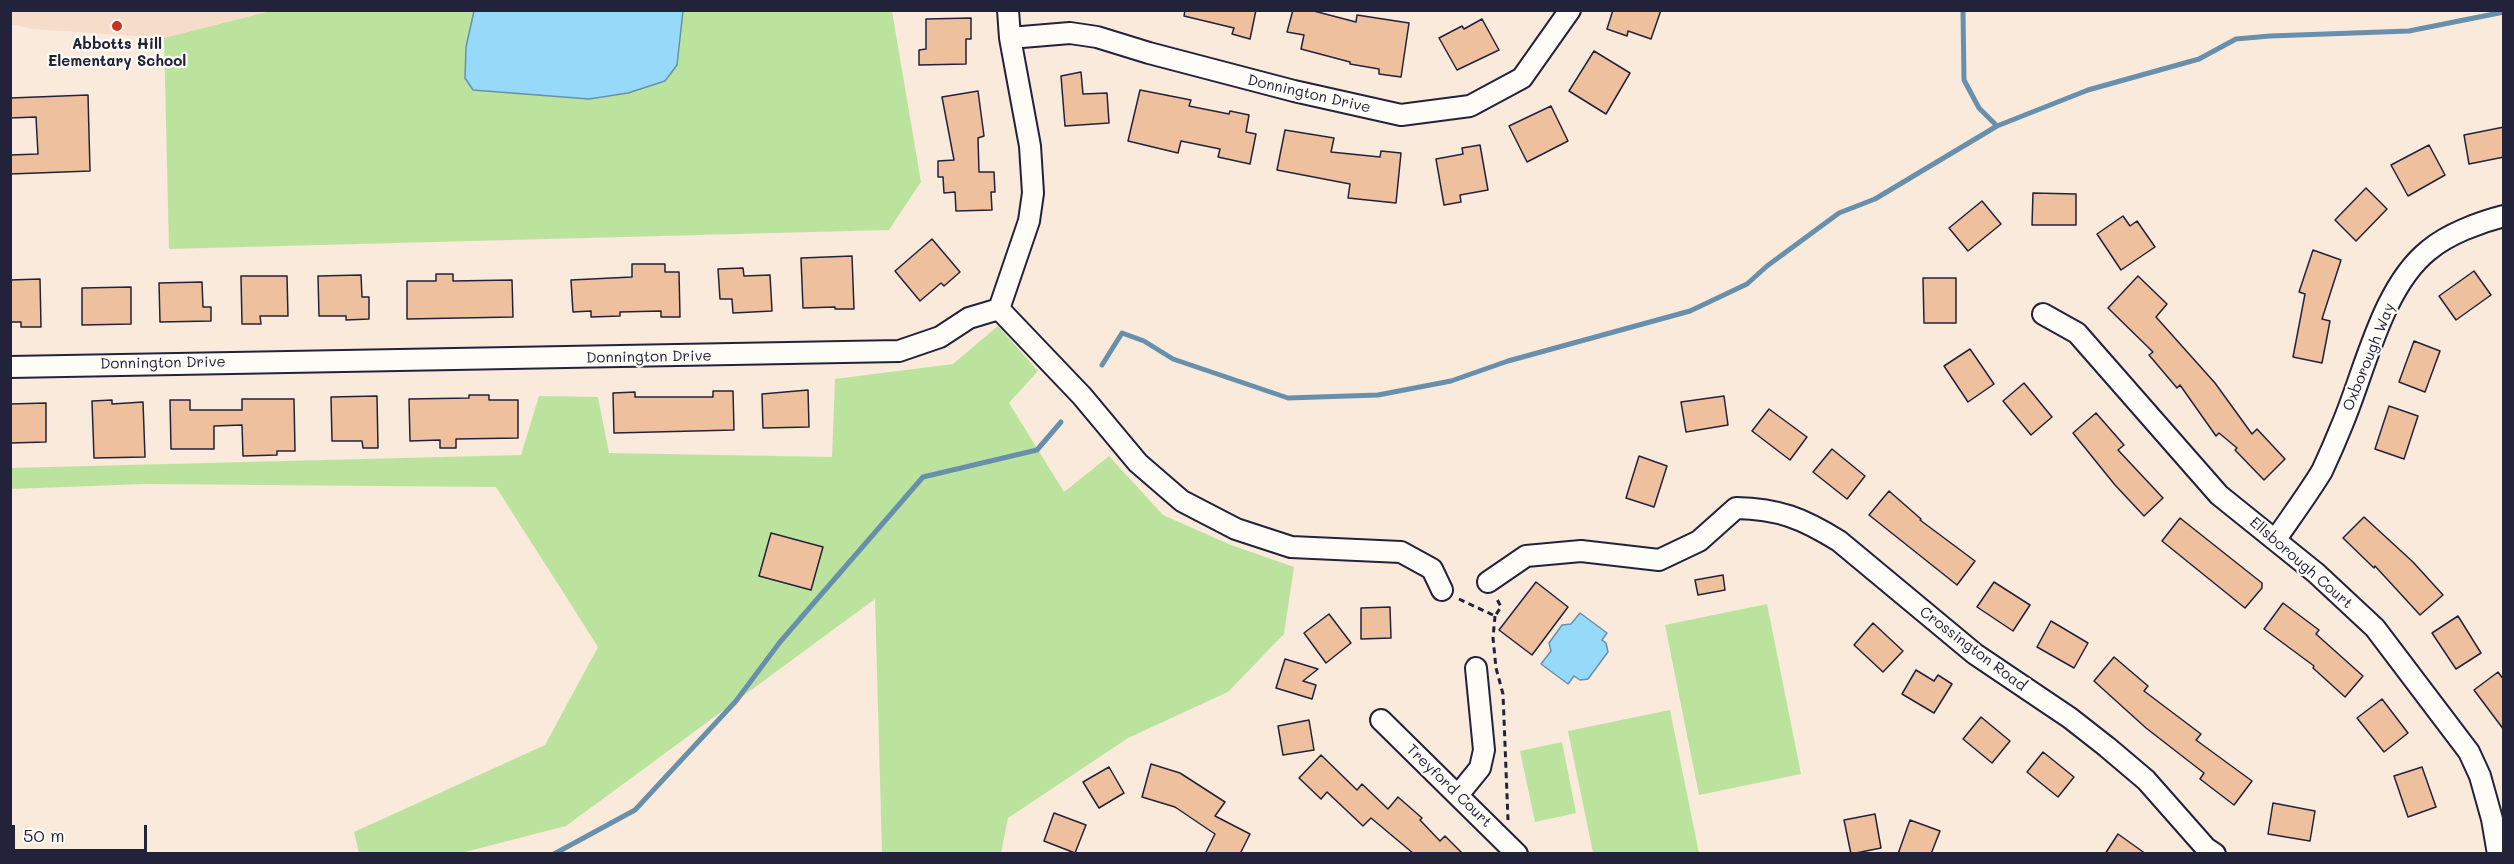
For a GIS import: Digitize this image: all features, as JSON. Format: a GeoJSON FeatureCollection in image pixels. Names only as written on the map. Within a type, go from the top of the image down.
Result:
{"type":"FeatureCollection","features":[{"type":"Feature","properties":{"kind":"street"},"geometry":{"type":"LineString","coordinates":[[1008,10],[1010,38],[1030,146],[1033,193],[1029,221],[999,309],[1082,396],[1138,463],[1182,501],[1236,529],[1291,548],[1401,552],[1432,569],[1443,590]]}},
{"type":"Feature","properties":{"kind":"street","name":"Donnington Drive"},"geometry":{"type":"LineString","coordinates":[[1010,38],[1070,33],[1097,37],[1274,86],[1401,115],[1470,106],[1522,78],[1570,10]]}},
{"type":"Feature","properties":{"kind":"street","name":"Oxborough Way"},"geometry":{"type":"LineString","coordinates":[[2276,539],[2321,471],[2395,293],[2410,269],[2430,249],[2477,224],[2504,216]]}},
{"type":"Feature","properties":{"kind":"street","name":"Donnington Drive"},"geometry":{"type":"LineString","coordinates":[[10,367],[899,351],[940,337],[969,318],[999,309]]}},
{"type":"Feature","properties":{"kind":"street","name":"Ellsborough Court"},"geometry":{"type":"LineString","coordinates":[[2043,314],[2077,333],[2219,495],[2276,539],[2375,628],[2469,752],[2480,776],[2486,797],[2498,854]]}},
{"type":"Feature","properties":{"kind":"street","name":"Crossington Road"},"geometry":{"type":"LineString","coordinates":[[1488,582],[1526,556],[1581,551],[1659,560],[1699,540],[1736,508],[1765,509],[1791,516],[1839,541],[1975,654],[2070,718],[2107,747],[2146,780],[2208,852]]}},
{"type":"Feature","properties":{"kind":"street"},"geometry":{"type":"LineString","coordinates":[[1458,795],[1480,768],[1484,750],[1476,668]]}},
{"type":"Feature","properties":{"kind":"street","name":"Treyford Court"},"geometry":{"type":"LineString","coordinates":[[1381,720],[1517,854]]}},
{"type":"Feature","properties":{"kind":"path"},"geometry":{"type":"LineString","coordinates":[[1488,582],[1501,607],[1495,616],[1493,638],[1496,668],[1503,694],[1508,821],[1514,827]]}},
{"type":"Feature","properties":{"kind":"path"},"geometry":{"type":"LineString","coordinates":[[1443,590],[1495,616]]}},
{"type":"Feature","properties":{"kind":"shaded area","name":"Abbotts Hill Elementary School"},"geometry":{"type":"Polygon","coordinates":[[[11,10],[275,11],[164,38],[33,29],[11,24],[11,10]]]}},
{"type":"Feature","properties":{"kind":"green space"},"geometry":{"type":"Polygon","coordinates":[[[275,10],[892,11],[921,182],[889,230],[169,249],[164,38],[275,10]]]}},
{"type":"Feature","properties":{"kind":"green space"},"geometry":{"type":"Polygon","coordinates":[[[998,326],[1038,371],[1009,403],[1064,492],[1109,456],[1163,515],[1231,545],[1294,567],[1284,634],[1228,692],[1128,738],[1008,818],[1001,853],[882,853],[875,599],[566,826],[461,853],[359,853],[354,832],[545,745],[598,647],[496,487],[145,484],[11,489],[10,468],[521,455],[539,396],[598,397],[609,453],[832,457],[835,379],[953,364],[998,326]]]}},
{"type":"Feature","properties":{"kind":"green space"},"geometry":{"type":"Polygon","coordinates":[[[1767,604],[1801,774],[1699,795],[1665,625],[1767,604]]]}},
{"type":"Feature","properties":{"kind":"green space"},"geometry":{"type":"Polygon","coordinates":[[[1670,710],[1699,853],[1593,853],[1568,731],[1670,710]]]}},
{"type":"Feature","properties":{"kind":"green space"},"geometry":{"type":"Polygon","coordinates":[[[1562,742],[1576,813],[1535,822],[1520,751],[1562,742]]]}},
{"type":"Feature","properties":{"kind":"water"},"geometry":{"type":"Polygon","coordinates":[[[474,11],[683,11],[677,65],[665,81],[628,93],[589,99],[473,90],[465,78],[466,47],[474,11]]]}},
{"type":"Feature","properties":{"kind":"water"},"geometry":{"type":"Polygon","coordinates":[[[1580,613],[1607,633],[1602,640],[1606,643],[1608,652],[1588,679],[1580,680],[1574,676],[1568,684],[1541,664],[1551,651],[1549,643],[1562,625],[1571,624],[1580,613]]]}},
{"type":"Feature","properties":{"kind":"building"},"geometry":{"type":"Polygon","coordinates":[[[1185,10],[1256,10],[1250,39],[1232,34],[1234,28],[1184,16],[1185,10]]]}},
{"type":"Feature","properties":{"kind":"building"},"geometry":{"type":"Polygon","coordinates":[[[1293,10],[1310,10],[1356,22],[1357,15],[1409,23],[1401,77],[1379,74],[1379,69],[1350,64],[1350,62],[1301,49],[1304,35],[1287,32],[1293,10]]]}},
{"type":"Feature","properties":{"kind":"building"},"geometry":{"type":"Polygon","coordinates":[[[1613,10],[1661,10],[1651,39],[1628,31],[1627,36],[1607,29],[1613,10]]]}},
{"type":"Feature","properties":{"kind":"building"},"geometry":{"type":"Polygon","coordinates":[[[971,18],[971,39],[966,39],[966,64],[919,65],[919,50],[926,49],[926,19],[971,18]]]}},
{"type":"Feature","properties":{"kind":"building"},"geometry":{"type":"Polygon","coordinates":[[[1482,19],[1499,50],[1457,70],[1439,38],[1462,26],[1464,29],[1482,19]]]}},
{"type":"Feature","properties":{"kind":"building"},"geometry":{"type":"Polygon","coordinates":[[[1594,51],[1630,73],[1606,114],[1569,91],[1594,51]]]}},
{"type":"Feature","properties":{"kind":"building"},"geometry":{"type":"Polygon","coordinates":[[[1081,72],[1083,94],[1107,93],[1109,123],[1065,126],[1061,76],[1081,72]]]}},
{"type":"Feature","properties":{"kind":"building"},"geometry":{"type":"Polygon","coordinates":[[[1140,90],[1191,100],[1189,106],[1229,114],[1230,111],[1249,115],[1246,132],[1256,134],[1250,164],[1218,157],[1220,149],[1181,141],[1178,153],[1128,141],[1140,90]]]}},
{"type":"Feature","properties":{"kind":"building"},"geometry":{"type":"Polygon","coordinates":[[[978,91],[984,136],[978,138],[979,172],[994,172],[995,192],[991,192],[992,210],[956,211],[955,192],[944,193],[943,177],[938,177],[938,161],[954,160],[942,97],[978,91]]]}},
{"type":"Feature","properties":{"kind":"building"},"geometry":{"type":"Polygon","coordinates":[[[88,95],[90,171],[10,174],[10,155],[38,154],[36,117],[10,118],[10,98],[88,95]]]}},
{"type":"Feature","properties":{"kind":"building"},"geometry":{"type":"Polygon","coordinates":[[[1551,106],[1568,141],[1527,162],[1509,126],[1551,106]]]}},
{"type":"Feature","properties":{"kind":"building"},"geometry":{"type":"Polygon","coordinates":[[[2504,127],[2504,157],[2469,164],[2464,135],[2504,127]]]}},
{"type":"Feature","properties":{"kind":"building"},"geometry":{"type":"Polygon","coordinates":[[[1285,130],[1334,138],[1331,152],[1380,157],[1381,151],[1401,153],[1396,203],[1348,198],[1350,184],[1277,170],[1285,130]]]}},
{"type":"Feature","properties":{"kind":"building"},"geometry":{"type":"Polygon","coordinates":[[[1480,145],[1488,190],[1460,195],[1461,202],[1444,205],[1436,159],[1463,154],[1462,148],[1480,145]]]}},
{"type":"Feature","properties":{"kind":"building"},"geometry":{"type":"Polygon","coordinates":[[[2429,145],[2445,175],[2408,196],[2391,165],[2429,145]]]}},
{"type":"Feature","properties":{"kind":"building"},"geometry":{"type":"Polygon","coordinates":[[[2366,188],[2387,209],[2356,241],[2335,220],[2366,188]]]}},
{"type":"Feature","properties":{"kind":"building"},"geometry":{"type":"Polygon","coordinates":[[[2033,193],[2076,194],[2076,225],[2032,225],[2033,193]]]}},
{"type":"Feature","properties":{"kind":"building"},"geometry":{"type":"Polygon","coordinates":[[[1982,201],[2001,224],[1968,251],[1949,228],[1982,201]]]}},
{"type":"Feature","properties":{"kind":"building"},"geometry":{"type":"Polygon","coordinates":[[[2123,216],[2130,226],[2137,221],[2155,247],[2121,270],[2097,234],[2123,216]]]}},
{"type":"Feature","properties":{"kind":"building"},"geometry":{"type":"Polygon","coordinates":[[[932,239],[960,272],[944,286],[941,283],[920,301],[895,271],[932,239]]]}},
{"type":"Feature","properties":{"kind":"building"},"geometry":{"type":"Polygon","coordinates":[[[2313,250],[2341,260],[2322,319],[2330,321],[2322,363],[2293,357],[2305,294],[2299,292],[2313,250]]]}},
{"type":"Feature","properties":{"kind":"building"},"geometry":{"type":"Polygon","coordinates":[[[852,256],[854,309],[803,308],[801,258],[852,256]]]}},
{"type":"Feature","properties":{"kind":"building"},"geometry":{"type":"Polygon","coordinates":[[[632,264],[665,264],[665,272],[679,272],[680,317],[661,317],[661,311],[620,312],[620,316],[591,317],[591,311],[573,312],[571,280],[632,277],[632,264]]]}},
{"type":"Feature","properties":{"kind":"building"},"geometry":{"type":"Polygon","coordinates":[[[743,268],[744,276],[770,275],[772,311],[733,313],[732,299],[720,299],[718,269],[743,268]]]}},
{"type":"Feature","properties":{"kind":"building"},"geometry":{"type":"Polygon","coordinates":[[[2474,271],[2491,295],[2456,320],[2439,296],[2474,271]]]}},
{"type":"Feature","properties":{"kind":"building"},"geometry":{"type":"Polygon","coordinates":[[[436,274],[453,274],[453,281],[512,280],[513,317],[407,319],[407,281],[436,281],[436,274]]]}},
{"type":"Feature","properties":{"kind":"building"},"geometry":{"type":"Polygon","coordinates":[[[361,275],[362,297],[369,297],[369,319],[346,320],[346,316],[319,316],[318,276],[361,275]]]}},
{"type":"Feature","properties":{"kind":"building"},"geometry":{"type":"Polygon","coordinates":[[[241,276],[287,276],[288,316],[260,316],[261,324],[242,324],[241,276]]]}},
{"type":"Feature","properties":{"kind":"building"},"geometry":{"type":"Polygon","coordinates":[[[2138,276],[2167,304],[2156,317],[2215,383],[2252,434],[2257,429],[2285,459],[2264,480],[2235,450],[2237,448],[2219,433],[2216,436],[2180,385],[2177,388],[2149,355],[2153,352],[2108,308],[2138,276]]]}},
{"type":"Feature","properties":{"kind":"building"},"geometry":{"type":"Polygon","coordinates":[[[1923,278],[1956,278],[1956,323],[1924,323],[1923,278]]]}},
{"type":"Feature","properties":{"kind":"building"},"geometry":{"type":"Polygon","coordinates":[[[40,279],[41,327],[21,327],[21,322],[10,322],[10,280],[40,279]]]}},
{"type":"Feature","properties":{"kind":"building"},"geometry":{"type":"Polygon","coordinates":[[[202,282],[203,307],[211,307],[211,321],[160,322],[159,283],[202,282]]]}},
{"type":"Feature","properties":{"kind":"building"},"geometry":{"type":"Polygon","coordinates":[[[131,287],[131,324],[82,325],[82,288],[131,287]]]}},
{"type":"Feature","properties":{"kind":"building"},"geometry":{"type":"Polygon","coordinates":[[[2414,341],[2440,351],[2425,392],[2399,382],[2414,341]]]}},
{"type":"Feature","properties":{"kind":"building"},"geometry":{"type":"Polygon","coordinates":[[[1970,349],[1994,384],[1968,402],[1944,366],[1970,349]]]}},
{"type":"Feature","properties":{"kind":"building"},"geometry":{"type":"Polygon","coordinates":[[[2024,383],[2052,417],[2031,435],[2003,401],[2024,383]]]}},
{"type":"Feature","properties":{"kind":"building"},"geometry":{"type":"Polygon","coordinates":[[[808,390],[809,427],[763,428],[762,394],[808,390]]]}},
{"type":"Feature","properties":{"kind":"building"},"geometry":{"type":"Polygon","coordinates":[[[713,391],[733,391],[734,430],[614,433],[613,393],[635,392],[635,397],[713,397],[713,391]]]}},
{"type":"Feature","properties":{"kind":"building"},"geometry":{"type":"Polygon","coordinates":[[[469,395],[489,395],[489,400],[518,400],[518,438],[456,439],[456,448],[440,448],[440,440],[410,441],[409,399],[469,398],[469,395]]]}},
{"type":"Feature","properties":{"kind":"building"},"geometry":{"type":"Polygon","coordinates":[[[377,396],[378,448],[363,448],[362,441],[332,441],[331,397],[377,396]]]}},
{"type":"Feature","properties":{"kind":"building"},"geometry":{"type":"Polygon","coordinates":[[[1724,396],[1728,425],[1686,432],[1681,402],[1724,396]]]}},
{"type":"Feature","properties":{"kind":"building"},"geometry":{"type":"Polygon","coordinates":[[[242,399],[294,399],[295,451],[277,451],[277,455],[243,456],[242,425],[214,426],[214,449],[171,449],[170,400],[190,400],[190,410],[242,410],[242,399]]]}},
{"type":"Feature","properties":{"kind":"building"},"geometry":{"type":"Polygon","coordinates":[[[112,400],[112,404],[143,402],[145,457],[94,458],[92,401],[112,400]]]}},
{"type":"Feature","properties":{"kind":"building"},"geometry":{"type":"Polygon","coordinates":[[[46,403],[46,442],[10,443],[10,404],[46,403]]]}},
{"type":"Feature","properties":{"kind":"building"},"geometry":{"type":"Polygon","coordinates":[[[2389,406],[2418,416],[2404,459],[2375,449],[2389,406]]]}},
{"type":"Feature","properties":{"kind":"building"},"geometry":{"type":"Polygon","coordinates":[[[1769,409],[1807,437],[1790,460],[1752,431],[1769,409]]]}},
{"type":"Feature","properties":{"kind":"building"},"geometry":{"type":"Polygon","coordinates":[[[2096,413],[2124,445],[2118,450],[2163,498],[2144,516],[2115,485],[2073,433],[2096,413]]]}},
{"type":"Feature","properties":{"kind":"building"},"geometry":{"type":"Polygon","coordinates":[[[1832,449],[1865,476],[1847,499],[1813,472],[1832,449]]]}},
{"type":"Feature","properties":{"kind":"building"},"geometry":{"type":"Polygon","coordinates":[[[1639,456],[1667,466],[1654,507],[1626,498],[1639,456]]]}},
{"type":"Feature","properties":{"kind":"building"},"geometry":{"type":"Polygon","coordinates":[[[1889,491],[1920,520],[1975,561],[1957,585],[1869,515],[1889,491]]]}},
{"type":"Feature","properties":{"kind":"building"},"geometry":{"type":"Polygon","coordinates":[[[2364,517],[2413,562],[2443,595],[2420,615],[2375,566],[2374,568],[2343,538],[2364,517]]]}},
{"type":"Feature","properties":{"kind":"building"},"geometry":{"type":"Polygon","coordinates":[[[2180,518],[2262,583],[2262,588],[2245,608],[2162,541],[2180,518]]]}},
{"type":"Feature","properties":{"kind":"building"},"geometry":{"type":"Polygon","coordinates":[[[771,533],[823,547],[811,590],[759,576],[771,533]]]}},
{"type":"Feature","properties":{"kind":"building"},"geometry":{"type":"Polygon","coordinates":[[[1723,575],[1725,590],[1698,595],[1695,580],[1723,575]]]}},
{"type":"Feature","properties":{"kind":"building"},"geometry":{"type":"Polygon","coordinates":[[[1536,582],[1568,607],[1532,655],[1499,630],[1536,582]]]}},
{"type":"Feature","properties":{"kind":"building"},"geometry":{"type":"Polygon","coordinates":[[[1994,582],[2030,605],[2013,631],[1977,607],[1994,582]]]}},
{"type":"Feature","properties":{"kind":"building"},"geometry":{"type":"Polygon","coordinates":[[[2283,603],[2319,630],[2316,634],[2363,676],[2345,697],[2313,668],[2314,666],[2264,629],[2283,603]]]}},
{"type":"Feature","properties":{"kind":"building"},"geometry":{"type":"Polygon","coordinates":[[[1390,607],[1391,638],[1361,639],[1361,608],[1390,607]]]}},
{"type":"Feature","properties":{"kind":"building"},"geometry":{"type":"Polygon","coordinates":[[[1329,614],[1351,643],[1326,663],[1304,633],[1329,614]]]}},
{"type":"Feature","properties":{"kind":"building"},"geometry":{"type":"Polygon","coordinates":[[[2458,616],[2481,653],[2456,669],[2432,633],[2458,616]]]}},
{"type":"Feature","properties":{"kind":"building"},"geometry":{"type":"Polygon","coordinates":[[[2051,621],[2088,643],[2074,668],[2037,647],[2051,621]]]}},
{"type":"Feature","properties":{"kind":"building"},"geometry":{"type":"Polygon","coordinates":[[[1873,623],[1903,651],[1883,672],[1854,645],[1873,623]]]}},
{"type":"Feature","properties":{"kind":"building"},"geometry":{"type":"Polygon","coordinates":[[[2114,657],[2148,686],[2144,691],[2201,734],[2196,740],[2252,781],[2234,805],[2200,779],[2204,773],[2146,728],[2094,681],[2114,657]]]}},
{"type":"Feature","properties":{"kind":"building"},"geometry":{"type":"Polygon","coordinates":[[[1285,659],[1318,669],[1303,681],[1316,685],[1312,699],[1276,688],[1285,659]]]}},
{"type":"Feature","properties":{"kind":"building"},"geometry":{"type":"Polygon","coordinates":[[[1916,670],[1934,681],[1938,675],[1952,684],[1934,713],[1902,694],[1916,670]]]}},
{"type":"Feature","properties":{"kind":"building"},"geometry":{"type":"Polygon","coordinates":[[[2498,672],[2504,680],[2504,730],[2474,690],[2498,672]]]}},
{"type":"Feature","properties":{"kind":"building"},"geometry":{"type":"Polygon","coordinates":[[[2382,699],[2408,733],[2384,752],[2357,718],[2382,699]]]}},
{"type":"Feature","properties":{"kind":"building"},"geometry":{"type":"Polygon","coordinates":[[[1981,717],[2010,741],[1992,763],[1963,739],[1981,717]]]}},
{"type":"Feature","properties":{"kind":"building"},"geometry":{"type":"Polygon","coordinates":[[[1309,720],[1314,750],[1283,755],[1278,726],[1309,720]]]}},
{"type":"Feature","properties":{"kind":"building"},"geometry":{"type":"Polygon","coordinates":[[[2043,752],[2074,777],[2058,797],[2027,772],[2043,752]]]}},
{"type":"Feature","properties":{"kind":"building"},"geometry":{"type":"Polygon","coordinates":[[[1321,755],[1357,790],[1362,784],[1388,809],[1398,797],[1422,818],[1420,820],[1440,841],[1445,836],[1463,854],[1414,854],[1371,818],[1363,826],[1327,792],[1321,799],[1299,778],[1321,755]]]}},
{"type":"Feature","properties":{"kind":"building"},"geometry":{"type":"Polygon","coordinates":[[[1151,764],[1180,773],[1225,802],[1215,816],[1250,834],[1240,854],[1205,854],[1215,834],[1175,807],[1142,797],[1151,764]]]}},
{"type":"Feature","properties":{"kind":"building"},"geometry":{"type":"Polygon","coordinates":[[[1109,767],[1124,793],[1099,808],[1083,782],[1109,767]]]}},
{"type":"Feature","properties":{"kind":"building"},"geometry":{"type":"Polygon","coordinates":[[[2422,767],[2436,807],[2408,817],[2394,776],[2422,767]]]}},
{"type":"Feature","properties":{"kind":"building"},"geometry":{"type":"Polygon","coordinates":[[[2273,803],[2315,811],[2310,841],[2268,834],[2273,803]]]}},
{"type":"Feature","properties":{"kind":"building"},"geometry":{"type":"Polygon","coordinates":[[[1054,813],[1086,825],[1075,853],[1044,841],[1054,813]]]}},
{"type":"Feature","properties":{"kind":"building"},"geometry":{"type":"Polygon","coordinates":[[[1875,814],[1881,848],[1851,854],[1844,820],[1875,814]]]}},
{"type":"Feature","properties":{"kind":"building"},"geometry":{"type":"Polygon","coordinates":[[[1910,820],[1940,831],[1931,854],[1898,854],[1910,820]]]}},
{"type":"Feature","properties":{"kind":"building"},"geometry":{"type":"Polygon","coordinates":[[[2118,834],[2146,854],[2105,854],[2118,834]]]}},
{"type":"Feature","properties":{"kind":"waterway"},"geometry":{"type":"LineString","coordinates":[[1963,10],[1964,80],[1979,108],[1997,126]]}},
{"type":"Feature","properties":{"kind":"waterway"},"geometry":{"type":"LineString","coordinates":[[1102,365],[1122,333],[1144,341],[1173,359],[1288,398],[1378,395],[1451,381],[1508,361],[1690,311],[1747,284],[1767,266],[1839,213],[1875,199],[1997,126],[2088,90],[2199,59],[2236,39],[2409,31],[2504,12]]}},
{"type":"Feature","properties":{"kind":"waterway"},"geometry":{"type":"LineString","coordinates":[[554,854],[635,810],[736,701],[780,642],[923,477],[1037,450],[1061,422]]}},
{"type":"Feature","properties":{"kind":"place","name":"Abbotts Hill Elementary School"},"geometry":{"type":"Point","coordinates":[117,26]}}]}
